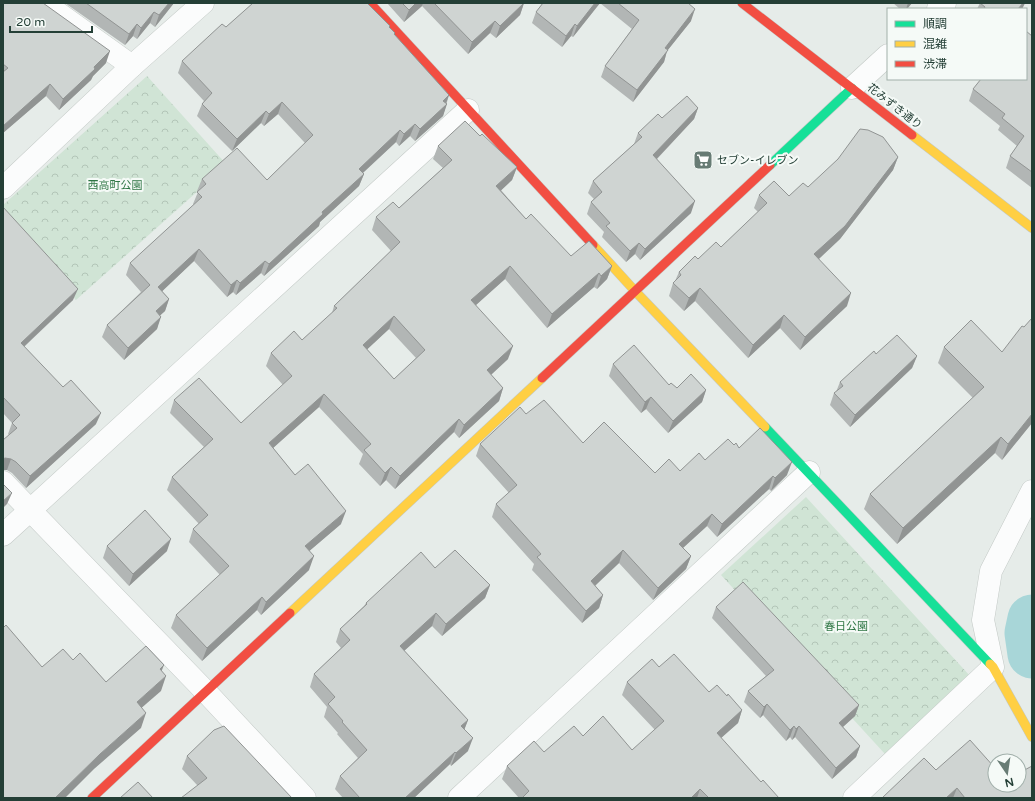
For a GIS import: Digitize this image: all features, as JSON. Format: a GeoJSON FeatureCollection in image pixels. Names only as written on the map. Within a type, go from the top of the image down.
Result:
{"type":"FeatureCollection","features":[{"type":"Feature","properties":{"kind":"street"},"geometry":{"type":"LineString","coordinates":[[44,3],[132,66]]}},
{"type":"Feature","properties":{"kind":"street"},"geometry":{"type":"LineString","coordinates":[[3,188],[132,66],[203,3]]}},
{"type":"Feature","properties":{"kind":"street"},"geometry":{"type":"LineString","coordinates":[[370,3],[635,291],[809,472],[993,667],[1032,737]]}},
{"type":"Feature","properties":{"kind":"street","name":"花みずき通り"},"geometry":{"type":"LineString","coordinates":[[742,3],[1032,228]]}},
{"type":"Feature","properties":{"kind":"street"},"geometry":{"type":"LineString","coordinates":[[92,798],[887,56]]}},
{"type":"Feature","properties":{"kind":"street"},"geometry":{"type":"LineString","coordinates":[[3,534],[468,110]]}},
{"type":"Feature","properties":{"kind":"street"},"geometry":{"type":"LineString","coordinates":[[459,798],[809,472]]}},
{"type":"Feature","properties":{"kind":"street"},"geometry":{"type":"LineString","coordinates":[[3,482],[206,692],[305,798]]}},
{"type":"Feature","properties":{"kind":"street"},"geometry":{"type":"LineString","coordinates":[[993,667],[983,620],[991,572],[1032,491]]}},
{"type":"Feature","properties":{"kind":"street"},"geometry":{"type":"LineString","coordinates":[[854,798],[993,667]]}},
{"type":"Feature","properties":{"kind":"green space","name":"西高町公園"},"geometry":{"type":"Polygon","coordinates":[[[147,76],[227,165],[76,300],[3,219],[3,205],[147,76]]]}},
{"type":"Feature","properties":{"kind":"green space","name":"春日公園"},"geometry":{"type":"Polygon","coordinates":[[[806,497],[971,677],[885,754],[721,575],[806,497]]]}},
{"type":"Feature","properties":{"kind":"building"},"geometry":{"type":"Polygon","coordinates":[[[3,3],[43,3],[110,51],[94,67],[95,69],[63,99],[50,84],[3,126],[3,72],[8,68],[3,64],[3,3]]]}},
{"type":"Feature","properties":{"kind":"building"},"geometry":{"type":"Polygon","coordinates":[[[86,3],[169,3],[159,15],[154,12],[141,28],[137,24],[129,34],[86,3]]]}},
{"type":"Feature","properties":{"kind":"building"},"geometry":{"type":"Polygon","coordinates":[[[253,3],[367,3],[390,26],[389,27],[395,33],[394,34],[449,95],[443,101],[447,104],[420,129],[415,124],[404,134],[400,130],[359,169],[364,174],[322,212],[323,214],[269,264],[265,261],[240,283],[237,280],[231,285],[199,249],[158,287],[169,299],[156,311],[161,317],[128,348],[107,325],[150,285],[130,263],[202,197],[197,192],[206,184],[202,179],[237,148],[267,180],[313,135],[282,102],[269,114],[266,111],[237,139],[202,104],[212,93],[182,61],[222,24],[226,27],[253,3]]]}},
{"type":"Feature","properties":{"kind":"building"},"geometry":{"type":"Polygon","coordinates":[[[402,3],[416,3],[409,10],[402,3]]]}},
{"type":"Feature","properties":{"kind":"building"},"geometry":{"type":"Polygon","coordinates":[[[434,3],[524,3],[500,26],[495,21],[472,42],[434,3]]]}},
{"type":"Feature","properties":{"kind":"building"},"geometry":{"type":"Polygon","coordinates":[[[543,3],[595,3],[577,26],[575,24],[566,36],[536,12],[543,3]]]}},
{"type":"Feature","properties":{"kind":"building"},"geometry":{"type":"Polygon","coordinates":[[[618,3],[688,3],[695,9],[665,48],[668,50],[637,90],[605,66],[639,20],[618,3]]]}},
{"type":"Feature","properties":{"kind":"building"},"geometry":{"type":"Polygon","coordinates":[[[980,3],[1023,3],[1019,8],[985,7],[980,3]]]}},
{"type":"Feature","properties":{"kind":"building"},"geometry":{"type":"Polygon","coordinates":[[[1027,32],[1032,36],[1032,172],[1010,156],[1024,136],[1002,118],[1005,114],[973,89],[980,80],[1027,80],[1027,32]]]}},
{"type":"Feature","properties":{"kind":"building"},"geometry":{"type":"Polygon","coordinates":[[[687,96],[698,108],[653,155],[695,201],[645,249],[639,243],[630,251],[606,226],[610,223],[591,202],[602,192],[593,181],[642,137],[638,133],[658,114],[662,118],[687,96]]]}},
{"type":"Feature","properties":{"kind":"building"},"geometry":{"type":"Polygon","coordinates":[[[465,121],[480,136],[482,134],[517,167],[496,186],[526,219],[531,214],[571,256],[589,241],[612,266],[601,276],[599,273],[552,314],[510,266],[471,300],[513,346],[487,370],[503,388],[464,425],[459,419],[400,476],[391,467],[385,473],[364,450],[371,444],[324,394],[269,443],[295,475],[308,464],[346,511],[305,546],[314,556],[266,602],[262,597],[207,648],[176,615],[229,566],[193,529],[208,515],[172,477],[213,439],[174,400],[199,378],[241,423],[292,376],[271,353],[294,331],[302,340],[337,308],[334,306],[400,242],[376,217],[393,202],[399,208],[452,160],[438,146],[465,121]],[[394,316],[363,345],[394,379],[425,350],[394,316]]]}},
{"type":"Feature","properties":{"kind":"building"},"geometry":{"type":"Polygon","coordinates":[[[860,129],[868,130],[883,137],[898,157],[845,226],[814,254],[851,293],[805,337],[784,315],[753,345],[700,288],[689,298],[673,283],[681,275],[679,272],[695,256],[698,259],[716,242],[721,247],[767,203],[759,195],[774,181],[789,196],[803,183],[808,187],[838,159],[860,129]]]}},
{"type":"Feature","properties":{"kind":"building"},"geometry":{"type":"Polygon","coordinates":[[[3,207],[78,289],[21,343],[63,387],[71,380],[101,413],[30,476],[16,462],[11,459],[3,459],[3,440],[17,428],[12,423],[20,415],[3,397],[3,207]]]}},
{"type":"Feature","properties":{"kind":"building"},"geometry":{"type":"Polygon","coordinates":[[[1032,318],[1032,414],[1008,444],[1001,437],[903,528],[870,494],[984,387],[944,347],[971,320],[1002,352],[1022,326],[1024,327],[1032,318]]]}},
{"type":"Feature","properties":{"kind":"building"},"geometry":{"type":"Polygon","coordinates":[[[897,335],[917,356],[855,415],[834,393],[843,386],[840,382],[874,351],[876,354],[897,335]]]}},
{"type":"Feature","properties":{"kind":"building"},"geometry":{"type":"Polygon","coordinates":[[[634,345],[669,385],[671,383],[677,388],[691,374],[706,390],[673,421],[651,397],[645,402],[613,364],[634,345]]]}},
{"type":"Feature","properties":{"kind":"building"},"geometry":{"type":"Polygon","coordinates":[[[544,400],[583,443],[604,422],[655,473],[669,459],[680,471],[699,453],[705,460],[728,439],[734,445],[736,443],[739,448],[760,428],[792,462],[775,478],[773,476],[722,524],[712,514],[679,544],[691,556],[658,588],[623,550],[591,581],[603,595],[586,611],[537,557],[541,554],[496,504],[517,485],[480,444],[520,407],[526,414],[544,400]]]}},
{"type":"Feature","properties":{"kind":"building"},"geometry":{"type":"Polygon","coordinates":[[[3,484],[12,493],[3,501],[3,484]]]}},
{"type":"Feature","properties":{"kind":"building"},"geometry":{"type":"Polygon","coordinates":[[[145,510],[171,539],[133,574],[107,546],[145,510]]]}},
{"type":"Feature","properties":{"kind":"building"},"geometry":{"type":"Polygon","coordinates":[[[455,550],[490,585],[446,624],[436,613],[400,646],[468,720],[461,726],[473,738],[456,753],[455,752],[405,798],[360,798],[340,776],[367,750],[328,704],[335,697],[314,674],[350,640],[340,629],[421,552],[435,568],[455,550]]]}},
{"type":"Feature","properties":{"kind":"building"},"geometry":{"type":"Polygon","coordinates":[[[743,582],[859,705],[839,723],[860,746],[836,768],[799,726],[796,729],[794,726],[790,730],[767,704],[764,707],[748,691],[774,670],[716,607],[743,582]]]}},
{"type":"Feature","properties":{"kind":"building"},"geometry":{"type":"Polygon","coordinates":[[[6,625],[42,667],[63,649],[73,660],[80,653],[106,682],[146,646],[164,665],[160,669],[166,676],[137,702],[146,713],[100,754],[55,798],[3,798],[3,628],[6,625]]]}},
{"type":"Feature","properties":{"kind":"building"},"geometry":{"type":"Polygon","coordinates":[[[674,654],[709,692],[717,685],[727,696],[728,694],[742,710],[717,733],[761,782],[763,780],[779,798],[709,798],[700,789],[691,798],[522,798],[529,791],[507,766],[534,741],[544,752],[574,726],[583,736],[603,716],[632,750],[664,721],[627,682],[652,659],[659,667],[674,654]]]}},
{"type":"Feature","properties":{"kind":"building"},"geometry":{"type":"Polygon","coordinates":[[[224,726],[292,798],[181,798],[207,778],[187,756],[214,730],[224,726]]]}},
{"type":"Feature","properties":{"kind":"building"},"geometry":{"type":"Polygon","coordinates":[[[970,740],[987,759],[987,793],[1027,793],[1027,769],[1032,766],[1032,798],[965,798],[957,788],[946,798],[882,798],[924,758],[936,770],[970,740]]]}},
{"type":"Feature","properties":{"kind":"building"},"geometry":{"type":"Polygon","coordinates":[[[138,782],[153,798],[120,798],[138,782]]]}},
{"type":"Feature","properties":{"kind":"waterway"},"geometry":{"type":"LineString","coordinates":[[1032,619],[1029,633],[1032,654]]}},
{"type":"Feature","properties":{"kind":"traffic: fast"},"geometry":{"type":"LineString","coordinates":[[770,165],[852,88]]}},
{"type":"Feature","properties":{"kind":"traffic: fast"},"geometry":{"type":"LineString","coordinates":[[765,427],[990,664]]}},
{"type":"Feature","properties":{"kind":"traffic: slow"},"geometry":{"type":"LineString","coordinates":[[912,135],[1032,228]]}},
{"type":"Feature","properties":{"kind":"traffic: slow"},"geometry":{"type":"LineString","coordinates":[[593,245],[765,427]]}},
{"type":"Feature","properties":{"kind":"traffic: slow"},"geometry":{"type":"LineString","coordinates":[[290,613],[542,378]]}},
{"type":"Feature","properties":{"kind":"traffic: slow"},"geometry":{"type":"LineString","coordinates":[[990,664],[1032,737]]}},
{"type":"Feature","properties":{"kind":"traffic: jam"},"geometry":{"type":"LineString","coordinates":[[370,3],[593,245]]}},
{"type":"Feature","properties":{"kind":"traffic: jam"},"geometry":{"type":"LineString","coordinates":[[742,3],[912,135]]}},
{"type":"Feature","properties":{"kind":"traffic: jam"},"geometry":{"type":"LineString","coordinates":[[542,378],[770,165]]}},
{"type":"Feature","properties":{"kind":"traffic: jam"},"geometry":{"type":"LineString","coordinates":[[92,798],[290,613]]}},
{"type":"Feature","properties":{"kind":"place","name":"セブン-イレブン"},"geometry":{"type":"Point","coordinates":[703,160]}}]}
